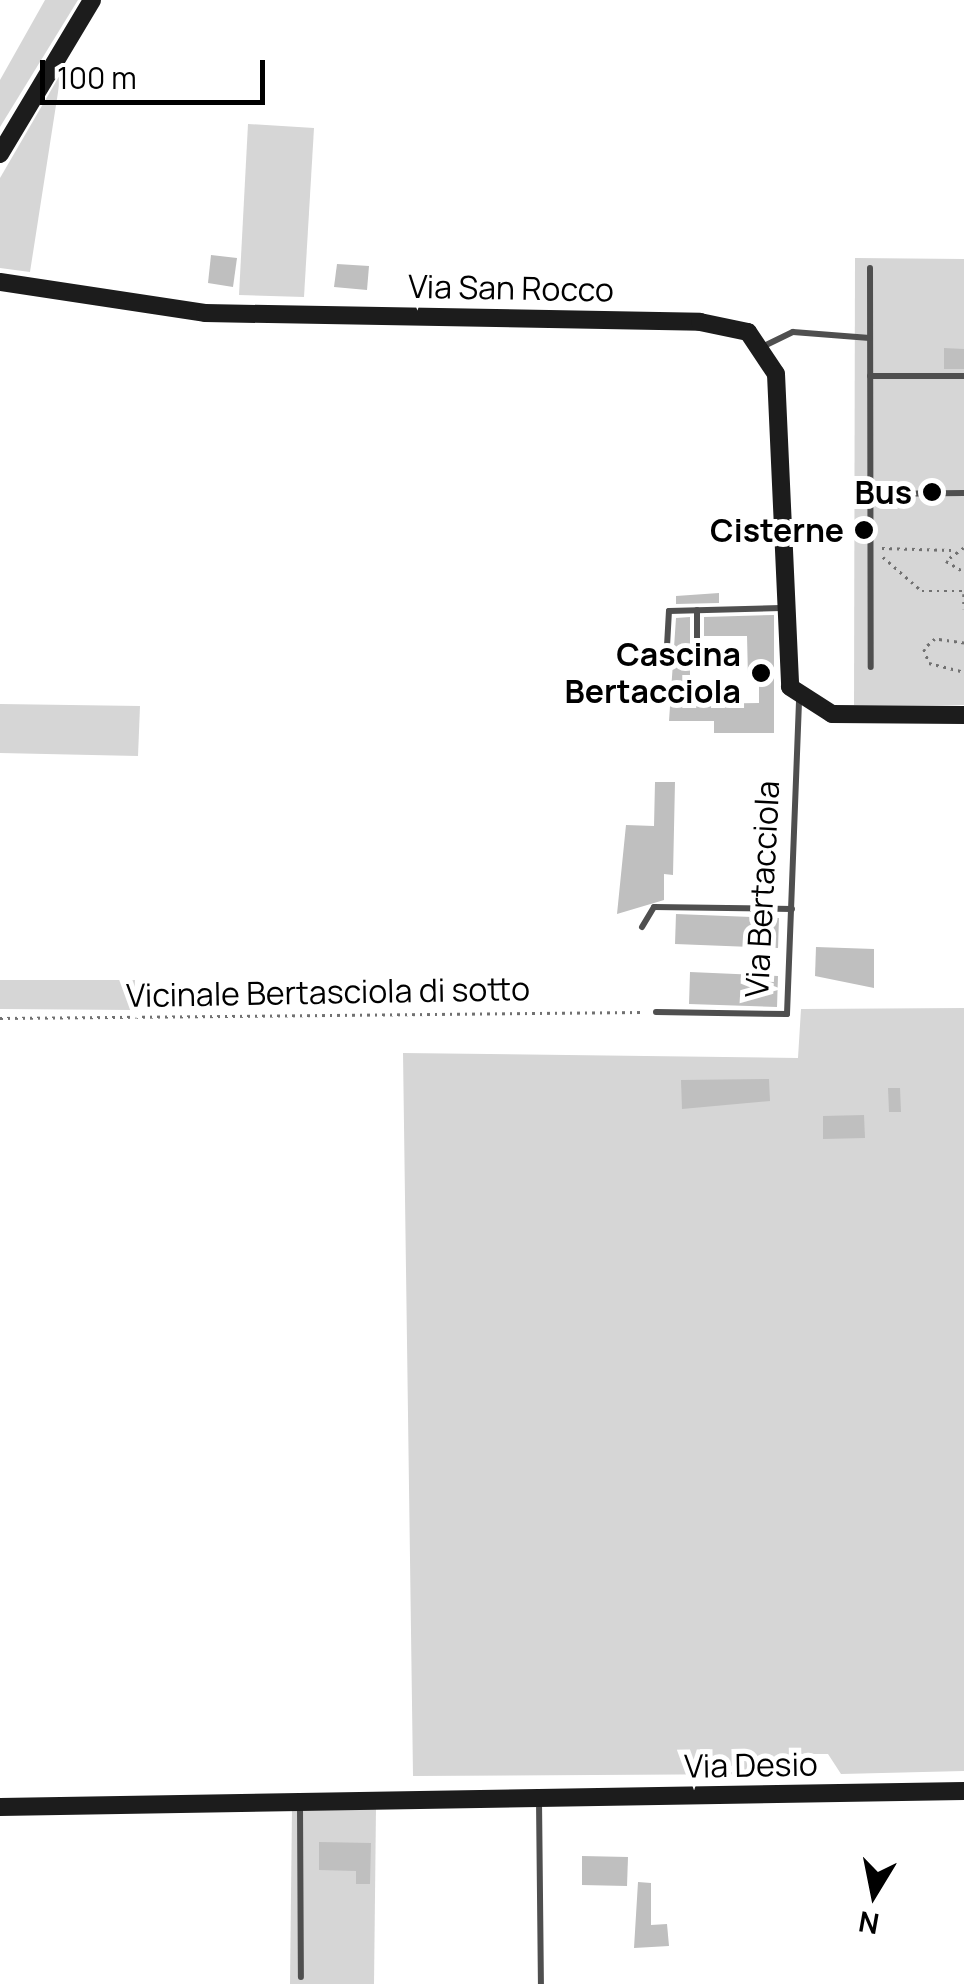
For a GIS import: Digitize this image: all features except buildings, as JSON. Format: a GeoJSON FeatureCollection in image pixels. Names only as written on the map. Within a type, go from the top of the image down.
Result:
{"type":"FeatureCollection","features":[{"type":"Feature","properties":{"kind":"street"},"geometry":{"type":"LineString","coordinates":[[0,154],[92,0]]}},
{"type":"Feature","properties":{"kind":"street","name":"Via San Rocco"},"geometry":{"type":"LineString","coordinates":[[0,282],[205,313],[700,322],[745,331],[764,346]]}},
{"type":"Feature","properties":{"kind":"street"},"geometry":{"type":"LineString","coordinates":[[764,346],[778,392],[781,602]]}},
{"type":"Feature","properties":{"kind":"street","name":"Via Bertacciola"},"geometry":{"type":"LineString","coordinates":[[781,602],[782,667],[799,699]]}},
{"type":"Feature","properties":{"kind":"street"},"geometry":{"type":"LineString","coordinates":[[799,699],[832,714],[964,714]]}},
{"type":"Feature","properties":{"kind":"street","name":"Via Desio"},"geometry":{"type":"LineString","coordinates":[[0,1808],[964,1791]]}},
{"type":"Feature","properties":{"kind":"lane"},"geometry":{"type":"LineString","coordinates":[[870,268],[871,667]]}},
{"type":"Feature","properties":{"kind":"lane"},"geometry":{"type":"LineString","coordinates":[[764,346],[793,332],[870,338]]}},
{"type":"Feature","properties":{"kind":"lane"},"geometry":{"type":"LineString","coordinates":[[870,376],[964,376]]}},
{"type":"Feature","properties":{"kind":"lane"},"geometry":{"type":"LineString","coordinates":[[871,494],[964,493]]}},
{"type":"Feature","properties":{"kind":"lane"},"geometry":{"type":"LineString","coordinates":[[666,664],[667,613],[781,602]]}},
{"type":"Feature","properties":{"kind":"lane"},"geometry":{"type":"LineString","coordinates":[[697,610],[697,660]]}},
{"type":"Feature","properties":{"kind":"lane","name":"Via Bertacciola"},"geometry":{"type":"LineString","coordinates":[[656,1012],[787,1014],[799,699]]}},
{"type":"Feature","properties":{"kind":"lane"},"geometry":{"type":"LineString","coordinates":[[642,928],[654,907],[792,909]]}},
{"type":"Feature","properties":{"kind":"lane"},"geometry":{"type":"LineString","coordinates":[[539,1800],[541,1984]]}},
{"type":"Feature","properties":{"kind":"lane"},"geometry":{"type":"LineString","coordinates":[[300,1804],[301,1978]]}},
{"type":"Feature","properties":{"kind":"path"},"geometry":{"type":"LineString","coordinates":[[871,546],[964,548]]}},
{"type":"Feature","properties":{"kind":"path"},"geometry":{"type":"LineString","coordinates":[[871,546],[922,591],[964,593],[964,610]]}},
{"type":"Feature","properties":{"kind":"path"},"geometry":{"type":"LineString","coordinates":[[951,550],[948,569],[964,572]]}},
{"type":"Feature","properties":{"kind":"path"},"geometry":{"type":"LineString","coordinates":[[964,643],[924,646],[930,663],[964,672]]}},
{"type":"Feature","properties":{"kind":"path","name":"Vicinale Bertasciola di sotto"},"geometry":{"type":"LineString","coordinates":[[0,1018],[656,1012]]}},
{"type":"Feature","properties":{"kind":"shaded area"},"geometry":{"type":"Polygon","coordinates":[[[45,0],[78,0],[0,127],[0,80],[45,0]]]}},
{"type":"Feature","properties":{"kind":"shaded area"},"geometry":{"type":"Polygon","coordinates":[[[61,73],[30,272],[0,268],[0,178],[61,73]]]}},
{"type":"Feature","properties":{"kind":"shaded area"},"geometry":{"type":"Polygon","coordinates":[[[248,124],[314,128],[304,297],[239,295],[248,124]]]}},
{"type":"Feature","properties":{"kind":"shaded area"},"geometry":{"type":"Polygon","coordinates":[[[855,258],[964,259],[964,705],[854,705],[855,258]]]}},
{"type":"Feature","properties":{"kind":"shaded area"},"geometry":{"type":"Polygon","coordinates":[[[0,704],[140,706],[138,756],[0,753],[0,704]]]}},
{"type":"Feature","properties":{"kind":"shaded area"},"geometry":{"type":"Polygon","coordinates":[[[0,980],[135,980],[134,1010],[0,1009],[0,980]]]}},
{"type":"Feature","properties":{"kind":"shaded area"},"geometry":{"type":"Polygon","coordinates":[[[964,1008],[964,1771],[841,1774],[828,1754],[801,1754],[787,1774],[413,1776],[403,1053],[798,1058],[801,1009],[964,1008]]]}},
{"type":"Feature","properties":{"kind":"shaded area"},"geometry":{"type":"Polygon","coordinates":[[[376,1807],[374,1984],[290,1984],[292,1808],[376,1807]]]}},
{"type":"Feature","properties":{"kind":"place","name":"Bus"},"geometry":{"type":"Point","coordinates":[932,492]}},
{"type":"Feature","properties":{"kind":"place","name":"Cisterne"},"geometry":{"type":"Point","coordinates":[864,530]}},
{"type":"Feature","properties":{"kind":"place","name":"Cascina Bertacciola"},"geometry":{"type":"Point","coordinates":[761,673]}}]}
